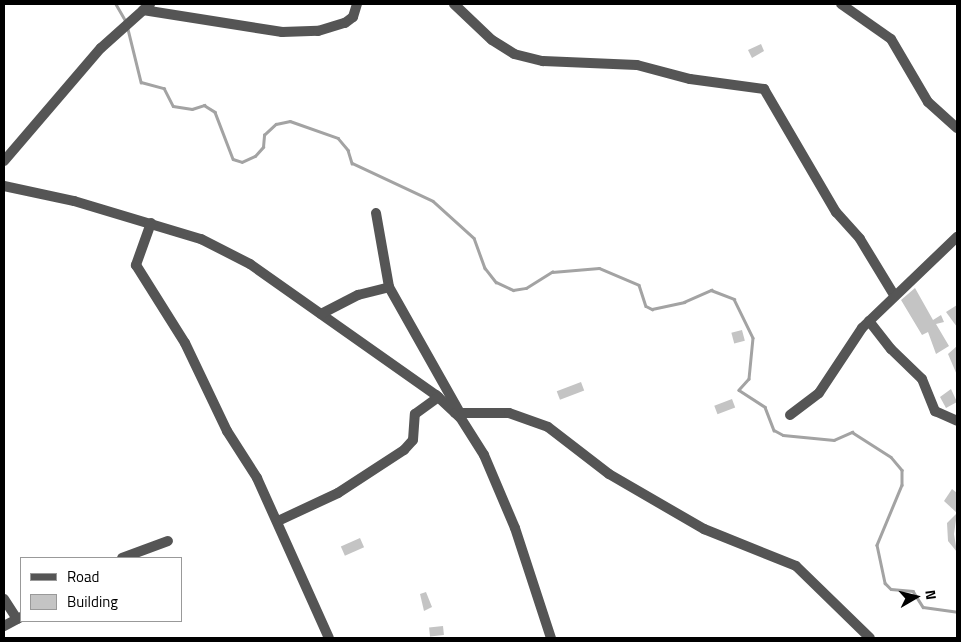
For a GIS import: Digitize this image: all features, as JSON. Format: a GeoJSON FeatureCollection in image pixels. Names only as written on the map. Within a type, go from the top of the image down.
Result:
{"type":"FeatureCollection","features":[{"type":"Feature","properties":{"kind":"street"},"geometry":{"type":"LineString","coordinates":[[4,160],[100,48],[123,30],[147,7],[282,32],[318,31],[345,23],[353,17],[357,4]]}},
{"type":"Feature","properties":{"kind":"street"},"geometry":{"type":"LineString","coordinates":[[454,4],[492,40],[514,54],[544,61],[637,65],[690,79],[764,89],[836,212],[860,239],[894,295]]}},
{"type":"Feature","properties":{"kind":"street"},"geometry":{"type":"LineString","coordinates":[[841,4],[891,39],[928,102],[957,128]]}},
{"type":"Feature","properties":{"kind":"street"},"geometry":{"type":"LineString","coordinates":[[4,186],[151,223],[201,239],[250,264],[458,413],[509,413],[548,427],[609,474],[704,529],[796,566],[870,638]]}},
{"type":"Feature","properties":{"kind":"street"},"geometry":{"type":"LineString","coordinates":[[376,214],[389,287],[488,464],[515,528],[551,638]]}},
{"type":"Feature","properties":{"kind":"street"},"geometry":{"type":"LineString","coordinates":[[151,223],[136,265],[185,342],[226,431],[257,478],[278,521],[329,638]]}},
{"type":"Feature","properties":{"kind":"street"},"geometry":{"type":"LineString","coordinates":[[790,415],[819,393],[869,321],[894,295],[957,237]]}},
{"type":"Feature","properties":{"kind":"street"},"geometry":{"type":"LineString","coordinates":[[320,314],[358,295],[389,287]]}},
{"type":"Feature","properties":{"kind":"street"},"geometry":{"type":"LineString","coordinates":[[869,321],[891,349],[922,379],[935,412],[957,421]]}},
{"type":"Feature","properties":{"kind":"street"},"geometry":{"type":"LineString","coordinates":[[278,521],[338,493],[404,450],[413,440],[415,414],[438,397]]}},
{"type":"Feature","properties":{"kind":"street"},"geometry":{"type":"LineString","coordinates":[[125,557],[168,541]]}},
{"type":"Feature","properties":{"kind":"street"},"geometry":{"type":"LineString","coordinates":[[4,599],[19,618],[4,626]]}},
{"type":"Feature","properties":{"kind":"building"},"geometry":{"type":"Polygon","coordinates":[[[761,44],[764,51],[752,58],[748,50],[761,44]]]}},
{"type":"Feature","properties":{"kind":"building"},"geometry":{"type":"Polygon","coordinates":[[[915,288],[933,320],[941,315],[944,322],[936,324],[949,346],[936,354],[928,332],[922,335],[901,300],[915,288]]]}},
{"type":"Feature","properties":{"kind":"building"},"geometry":{"type":"Polygon","coordinates":[[[957,305],[957,327],[946,312],[957,305]]]}},
{"type":"Feature","properties":{"kind":"building"},"geometry":{"type":"Polygon","coordinates":[[[742,330],[745,341],[734,343],[731,333],[742,330]]]}},
{"type":"Feature","properties":{"kind":"building"},"geometry":{"type":"Polygon","coordinates":[[[957,346],[957,375],[948,354],[957,346]]]}},
{"type":"Feature","properties":{"kind":"building"},"geometry":{"type":"Polygon","coordinates":[[[581,382],[584,390],[560,400],[557,391],[581,382]]]}},
{"type":"Feature","properties":{"kind":"building"},"geometry":{"type":"Polygon","coordinates":[[[951,389],[957,402],[946,408],[940,397],[951,389]]]}},
{"type":"Feature","properties":{"kind":"building"},"geometry":{"type":"Polygon","coordinates":[[[732,399],[735,407],[717,414],[714,406],[732,399]]]}},
{"type":"Feature","properties":{"kind":"building"},"geometry":{"type":"Polygon","coordinates":[[[952,489],[957,493],[957,513],[944,501],[952,489]]]}},
{"type":"Feature","properties":{"kind":"building"},"geometry":{"type":"Polygon","coordinates":[[[957,513],[954,534],[957,552],[948,541],[947,523],[957,513]]]}},
{"type":"Feature","properties":{"kind":"building"},"geometry":{"type":"Polygon","coordinates":[[[360,538],[364,547],[345,556],[341,547],[360,538]]]}},
{"type":"Feature","properties":{"kind":"building"},"geometry":{"type":"Polygon","coordinates":[[[426,592],[432,607],[424,611],[420,594],[426,592]]]}},
{"type":"Feature","properties":{"kind":"building"},"geometry":{"type":"Polygon","coordinates":[[[443,626],[444,635],[430,636],[429,627],[443,626]]]}},
{"type":"Feature","properties":{"kind":"waterway"},"geometry":{"type":"LineString","coordinates":[[116,4],[126,21]]}},
{"type":"Feature","properties":{"kind":"waterway"},"geometry":{"type":"LineString","coordinates":[[128,29],[141,82],[164,88],[173,106],[192,109],[204,105],[215,112],[233,159],[242,162],[255,156],[263,147],[264,135],[276,124],[290,121],[338,138],[348,150],[352,163],[433,201],[474,238],[485,268],[496,282],[513,290],[526,288],[552,272],[599,268],[639,285],[646,306],[652,309],[684,302],[711,290],[734,299],[753,338],[749,379],[739,390],[765,407],[774,430],[783,435],[834,440],[852,432],[891,457],[902,470],[902,485],[877,545],[885,583],[891,589],[913,591],[923,607],[957,612]]}}]}
